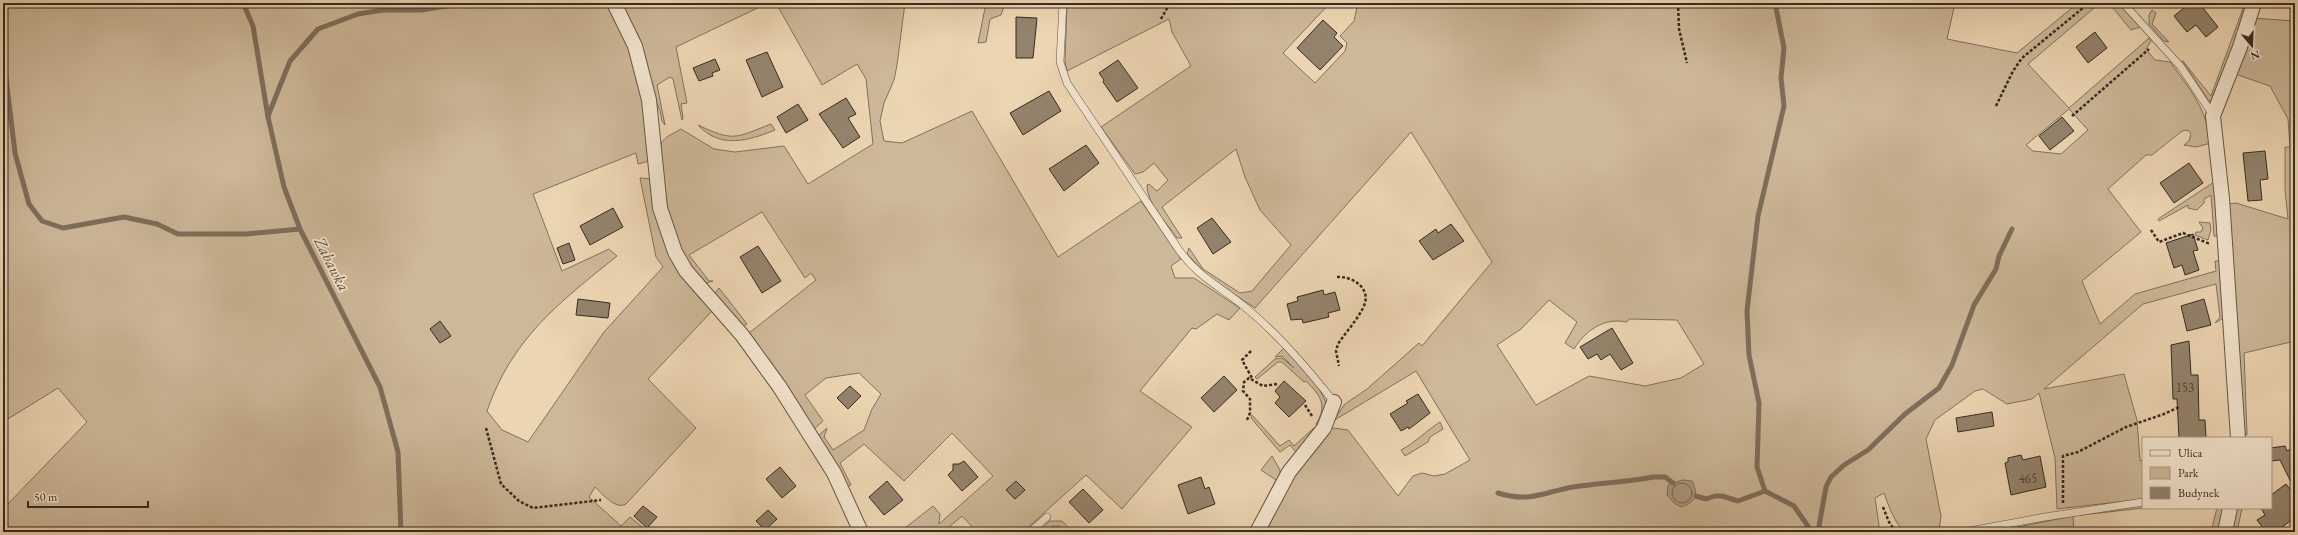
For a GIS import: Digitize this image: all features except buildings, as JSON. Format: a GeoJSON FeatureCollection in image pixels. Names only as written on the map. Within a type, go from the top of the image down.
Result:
{"type":"FeatureCollection","features":[{"type":"Feature","properties":{"kind":"street"},"geometry":{"type":"LineString","coordinates":[[614,3],[635,46],[649,100],[660,208],[675,252],[686,270],[742,335],[779,386],[834,473],[862,532]]}},
{"type":"Feature","properties":{"kind":"street"},"geometry":{"type":"LineString","coordinates":[[2238,437],[2222,198],[2213,116],[2240,48],[2254,3]]}},
{"type":"Feature","properties":{"kind":"street"},"geometry":{"type":"LineString","coordinates":[[1257,532],[1289,472],[1324,428],[1334,402]]}},
{"type":"Feature","properties":{"kind":"street"},"geometry":{"type":"LineString","coordinates":[[2225,532],[2230,509]]}},
{"type":"Feature","properties":{"kind":"lane"},"geometry":{"type":"LineString","coordinates":[[1063,3],[1060,62],[1065,78],[1179,250],[1190,266],[1244,306],[1287,345],[1334,402]]}},
{"type":"Feature","properties":{"kind":"lane"},"geometry":{"type":"LineString","coordinates":[[2124,3],[2181,67],[2213,116]]}},
{"type":"Feature","properties":{"kind":"lane"},"geometry":{"type":"LineString","coordinates":[[1964,532],[2066,513],[2142,502]]}},
{"type":"Feature","properties":{"kind":"lane"},"geometry":{"type":"LineString","coordinates":[[1030,532],[1047,517]]}},
{"type":"Feature","properties":{"kind":"path"},"geometry":{"type":"LineString","coordinates":[[1161,19],[1170,3]]}},
{"type":"Feature","properties":{"kind":"path"},"geometry":{"type":"LineString","coordinates":[[1678,3],[1679,28],[1687,63]]}},
{"type":"Feature","properties":{"kind":"path"},"geometry":{"type":"LineString","coordinates":[[1996,106],[2013,71],[2022,58],[2089,3]]}},
{"type":"Feature","properties":{"kind":"path"},"geometry":{"type":"LineString","coordinates":[[2072,116],[2159,41]]}},
{"type":"Feature","properties":{"kind":"path"},"geometry":{"type":"LineString","coordinates":[[2151,230],[2159,242],[2183,232],[2209,243],[2211,246]]}},
{"type":"Feature","properties":{"kind":"path"},"geometry":{"type":"LineString","coordinates":[[1337,277],[1348,277],[1356,280],[1362,286],[1365,298],[1364,307],[1338,344],[1336,351],[1339,366]]}},
{"type":"Feature","properties":{"kind":"path"},"geometry":{"type":"LineString","coordinates":[[1251,351],[1242,360],[1253,379],[1263,386],[1277,384]]}},
{"type":"Feature","properties":{"kind":"path"},"geometry":{"type":"LineString","coordinates":[[1247,420],[1250,413],[1250,399],[1243,389],[1244,382],[1249,378],[1253,379]]}},
{"type":"Feature","properties":{"kind":"path"},"geometry":{"type":"LineString","coordinates":[[1305,404],[1313,420]]}},
{"type":"Feature","properties":{"kind":"path"},"geometry":{"type":"LineString","coordinates":[[2066,513],[2064,508],[2063,456],[2078,452],[2126,427],[2164,414],[2178,407]]}},
{"type":"Feature","properties":{"kind":"path"},"geometry":{"type":"LineString","coordinates":[[486,428],[501,484],[519,501],[533,508],[601,500]]}},
{"type":"Feature","properties":{"kind":"path"},"geometry":{"type":"LineString","coordinates":[[1883,507],[1889,522],[1896,532]]}},
{"type":"Feature","properties":{"kind":"green space"},"geometry":{"type":"Polygon","coordinates":[[[3,3],[609,3],[619,21],[638,77],[651,156],[646,162],[638,164],[636,153],[533,194],[562,271],[609,249],[617,256],[557,306],[524,342],[510,362],[497,385],[487,411],[502,430],[528,442],[604,332],[663,267],[656,257],[640,178],[652,179],[656,205],[712,311],[648,379],[696,428],[626,504],[618,505],[613,503],[595,487],[589,497],[621,526],[630,517],[648,532],[3,532],[3,509],[87,422],[58,388],[3,422],[3,3]]]}},
{"type":"Feature","properties":{"kind":"green space"},"geometry":{"type":"Polygon","coordinates":[[[624,3],[630,3],[633,8],[644,3],[768,3],[676,47],[687,103],[681,104],[682,120],[673,79],[670,77],[657,85],[665,125],[662,121],[660,111],[621,6],[624,3]]]}},
{"type":"Feature","properties":{"kind":"green space"},"geometry":{"type":"Polygon","coordinates":[[[776,3],[905,3],[894,80],[884,103],[880,121],[884,141],[902,143],[972,111],[1058,257],[1141,201],[1181,259],[1171,266],[1175,278],[1194,278],[1240,308],[1229,320],[1217,314],[1196,329],[1192,328],[1140,391],[1192,427],[1122,509],[1086,475],[1023,532],[977,532],[962,516],[943,532],[900,532],[933,506],[940,514],[939,524],[993,476],[952,433],[904,481],[864,444],[840,463],[851,485],[844,487],[818,436],[827,428],[824,437],[833,450],[864,430],[872,409],[881,394],[859,373],[826,378],[805,395],[823,421],[813,430],[748,338],[749,333],[816,280],[811,273],[805,278],[762,212],[689,255],[709,281],[713,281],[702,284],[683,258],[668,223],[659,149],[662,142],[670,135],[681,129],[714,149],[735,152],[784,146],[808,184],[873,144],[866,79],[857,64],[822,85],[776,3]]]}},
{"type":"Feature","properties":{"kind":"green space"},"geometry":{"type":"Polygon","coordinates":[[[986,3],[1005,3],[1001,15],[990,19],[986,42],[978,43],[986,3]]]}},
{"type":"Feature","properties":{"kind":"green space"},"geometry":{"type":"Polygon","coordinates":[[[1067,3],[1330,3],[1283,53],[1315,83],[1345,51],[1347,43],[1340,36],[1354,21],[1358,3],[1955,3],[1947,39],[2017,53],[2078,3],[2100,3],[2028,64],[2069,108],[2149,38],[2151,41],[2146,49],[2155,60],[2170,62],[2196,100],[2209,131],[2211,143],[2196,147],[2184,145],[2189,141],[2191,134],[2188,130],[2182,131],[2152,155],[2146,155],[2108,189],[2141,232],[2082,281],[2100,324],[2135,294],[2216,271],[2215,261],[2221,261],[2225,317],[2215,323],[2220,317],[2216,284],[2143,304],[2044,389],[2124,374],[2137,420],[2140,461],[2142,460],[2142,499],[2057,509],[2055,458],[2039,393],[2032,399],[2007,404],[1983,389],[1975,391],[1935,420],[1926,439],[1941,516],[1939,532],[1904,532],[1895,519],[1884,493],[1875,498],[1880,532],[1261,532],[1293,472],[1327,432],[1334,428],[1348,430],[1398,496],[1413,476],[1422,473],[1434,476],[1445,474],[1470,460],[1416,371],[1333,421],[1345,404],[1367,389],[1419,343],[1422,346],[1492,262],[1411,132],[1255,308],[1211,279],[1187,254],[1189,248],[1203,269],[1240,293],[1252,291],[1291,245],[1260,210],[1245,177],[1236,149],[1162,207],[1182,238],[1177,238],[1158,213],[1150,199],[1148,192],[1147,185],[1149,184],[1157,191],[1168,180],[1154,163],[1143,172],[1135,174],[1101,127],[1191,66],[1172,32],[1169,19],[1067,71],[1065,62],[1067,3]],[[2069,109],[2026,145],[2033,151],[2061,154],[2088,130],[2069,109]],[[1549,300],[1521,329],[1497,345],[1536,405],[1589,376],[1645,386],[1681,378],[1704,364],[1677,320],[1630,319],[1626,322],[1610,322],[1589,331],[1578,342],[1574,349],[1565,343],[1577,322],[1549,300]]]}},
{"type":"Feature","properties":{"kind":"green space"},"geometry":{"type":"Polygon","coordinates":[[[2109,3],[2118,3],[2140,27],[2131,30],[2109,3]]]}},
{"type":"Feature","properties":{"kind":"green space"},"geometry":{"type":"Polygon","coordinates":[[[2245,3],[2251,3],[2211,101],[2209,101],[2182,60],[2211,96],[2245,3]]]}},
{"type":"Feature","properties":{"kind":"green space"},"geometry":{"type":"Polygon","coordinates":[[[2152,10],[2156,13],[2152,24],[2169,42],[2164,41],[2149,24],[2149,15],[2152,10]]]}},
{"type":"Feature","properties":{"kind":"green space"},"geometry":{"type":"Polygon","coordinates":[[[2252,18],[2295,21],[2295,341],[2244,353],[2247,435],[2242,433],[2227,204],[2236,203],[2288,219],[2285,190],[2285,147],[2290,147],[2288,119],[2270,86],[2235,74],[2252,18]]]}},
{"type":"Feature","properties":{"kind":"green space"},"geometry":{"type":"Polygon","coordinates":[[[771,124],[775,130],[745,140],[735,141],[716,137],[707,133],[698,125],[720,134],[734,136],[742,135],[771,124]]]}},
{"type":"Feature","properties":{"kind":"green space"},"geometry":{"type":"Polygon","coordinates":[[[2214,182],[2219,236],[2214,236],[2211,195],[2204,199],[2204,203],[2197,210],[2188,208],[2188,205],[2159,221],[2158,219],[2214,182]]]}},
{"type":"Feature","properties":{"kind":"green space"},"geometry":{"type":"Polygon","coordinates":[[[2199,222],[2210,223],[2211,230],[2208,240],[2195,235],[2196,232],[2201,232],[2203,228],[2199,222]]]}},
{"type":"Feature","properties":{"kind":"green space"},"geometry":{"type":"Polygon","coordinates":[[[719,288],[747,324],[740,327],[714,298],[715,293],[719,288]]]}},
{"type":"Feature","properties":{"kind":"green space"},"geometry":{"type":"Polygon","coordinates":[[[1284,348],[1311,378],[1323,396],[1327,411],[1320,428],[1316,424],[1320,417],[1322,406],[1321,401],[1306,381],[1304,382],[1282,362],[1278,362],[1257,379],[1255,377],[1275,359],[1282,358],[1294,368],[1282,356],[1275,357],[1284,348]]]}},
{"type":"Feature","properties":{"kind":"green space"},"geometry":{"type":"Polygon","coordinates":[[[1252,415],[1280,446],[1289,440],[1294,446],[1314,428],[1318,432],[1298,454],[1290,445],[1280,452],[1251,418],[1252,415]]]}},
{"type":"Feature","properties":{"kind":"green space"},"geometry":{"type":"Polygon","coordinates":[[[1440,422],[1443,429],[1430,437],[1428,442],[1405,456],[1401,450],[1440,422]]]}},
{"type":"Feature","properties":{"kind":"green space"},"geometry":{"type":"Polygon","coordinates":[[[1272,456],[1280,470],[1280,479],[1252,532],[1250,532],[1276,480],[1261,470],[1272,456]]]}},
{"type":"Feature","properties":{"kind":"green space"},"geometry":{"type":"Polygon","coordinates":[[[2142,505],[2142,508],[2073,516],[2142,505]]]}},
{"type":"Feature","properties":{"kind":"green space"},"geometry":{"type":"Polygon","coordinates":[[[2217,509],[2225,509],[2221,528],[2218,531],[2211,532],[2217,509]]]}},
{"type":"Feature","properties":{"kind":"green space"},"geometry":{"type":"Polygon","coordinates":[[[2236,509],[2242,509],[2237,532],[2231,532],[2236,509]]]}},
{"type":"Feature","properties":{"kind":"green space"},"geometry":{"type":"Polygon","coordinates":[[[2073,516],[2074,532],[1993,532],[2073,516]]]}},
{"type":"Feature","properties":{"kind":"green space"},"geometry":{"type":"Polygon","coordinates":[[[1050,521],[1062,521],[1073,532],[1066,532],[1060,526],[1052,526],[1045,532],[1038,532],[1050,521]]]}},
{"type":"Feature","properties":{"kind":"water"},"geometry":{"type":"Polygon","coordinates":[[[1682,480],[1692,481],[1696,494],[1690,503],[1681,507],[1674,503],[1667,495],[1668,485],[1682,480]]]}},
{"type":"Feature","properties":{"kind":"waterway","name":"Zabawka"},"geometry":{"type":"LineString","coordinates":[[243,3],[253,26],[268,117],[284,187],[300,229],[380,387],[398,452],[401,532]]}},
{"type":"Feature","properties":{"kind":"waterway"},"geometry":{"type":"LineString","coordinates":[[268,116],[290,61],[318,29],[358,14],[383,10],[422,10],[464,3]]}},
{"type":"Feature","properties":{"kind":"waterway"},"geometry":{"type":"LineString","coordinates":[[1775,3],[1784,48],[1781,78],[1784,106],[1758,216],[1747,311],[1749,355],[1759,403],[1757,467],[1765,491],[1794,506],[1812,532]]}},
{"type":"Feature","properties":{"kind":"waterway"},"geometry":{"type":"LineString","coordinates":[[3,15],[5,69],[15,153],[29,204],[42,221],[63,228],[124,217],[157,224],[178,234],[246,234],[300,229]]}},
{"type":"Feature","properties":{"kind":"waterway"},"geometry":{"type":"LineString","coordinates":[[1818,532],[1826,487],[1831,477],[1844,465],[1868,450],[1905,414],[1939,388],[1952,365],[1974,305],[1996,269],[1999,256],[2012,229]]}},
{"type":"Feature","properties":{"kind":"waterway"},"geometry":{"type":"LineString","coordinates":[[1498,493],[1509,496],[1528,497],[1573,487],[1653,477],[1665,477],[1673,483]]}},
{"type":"Feature","properties":{"kind":"waterway"},"geometry":{"type":"LineString","coordinates":[[1696,496],[1706,499],[1715,496],[1722,496],[1738,501],[1765,491]]}}]}
